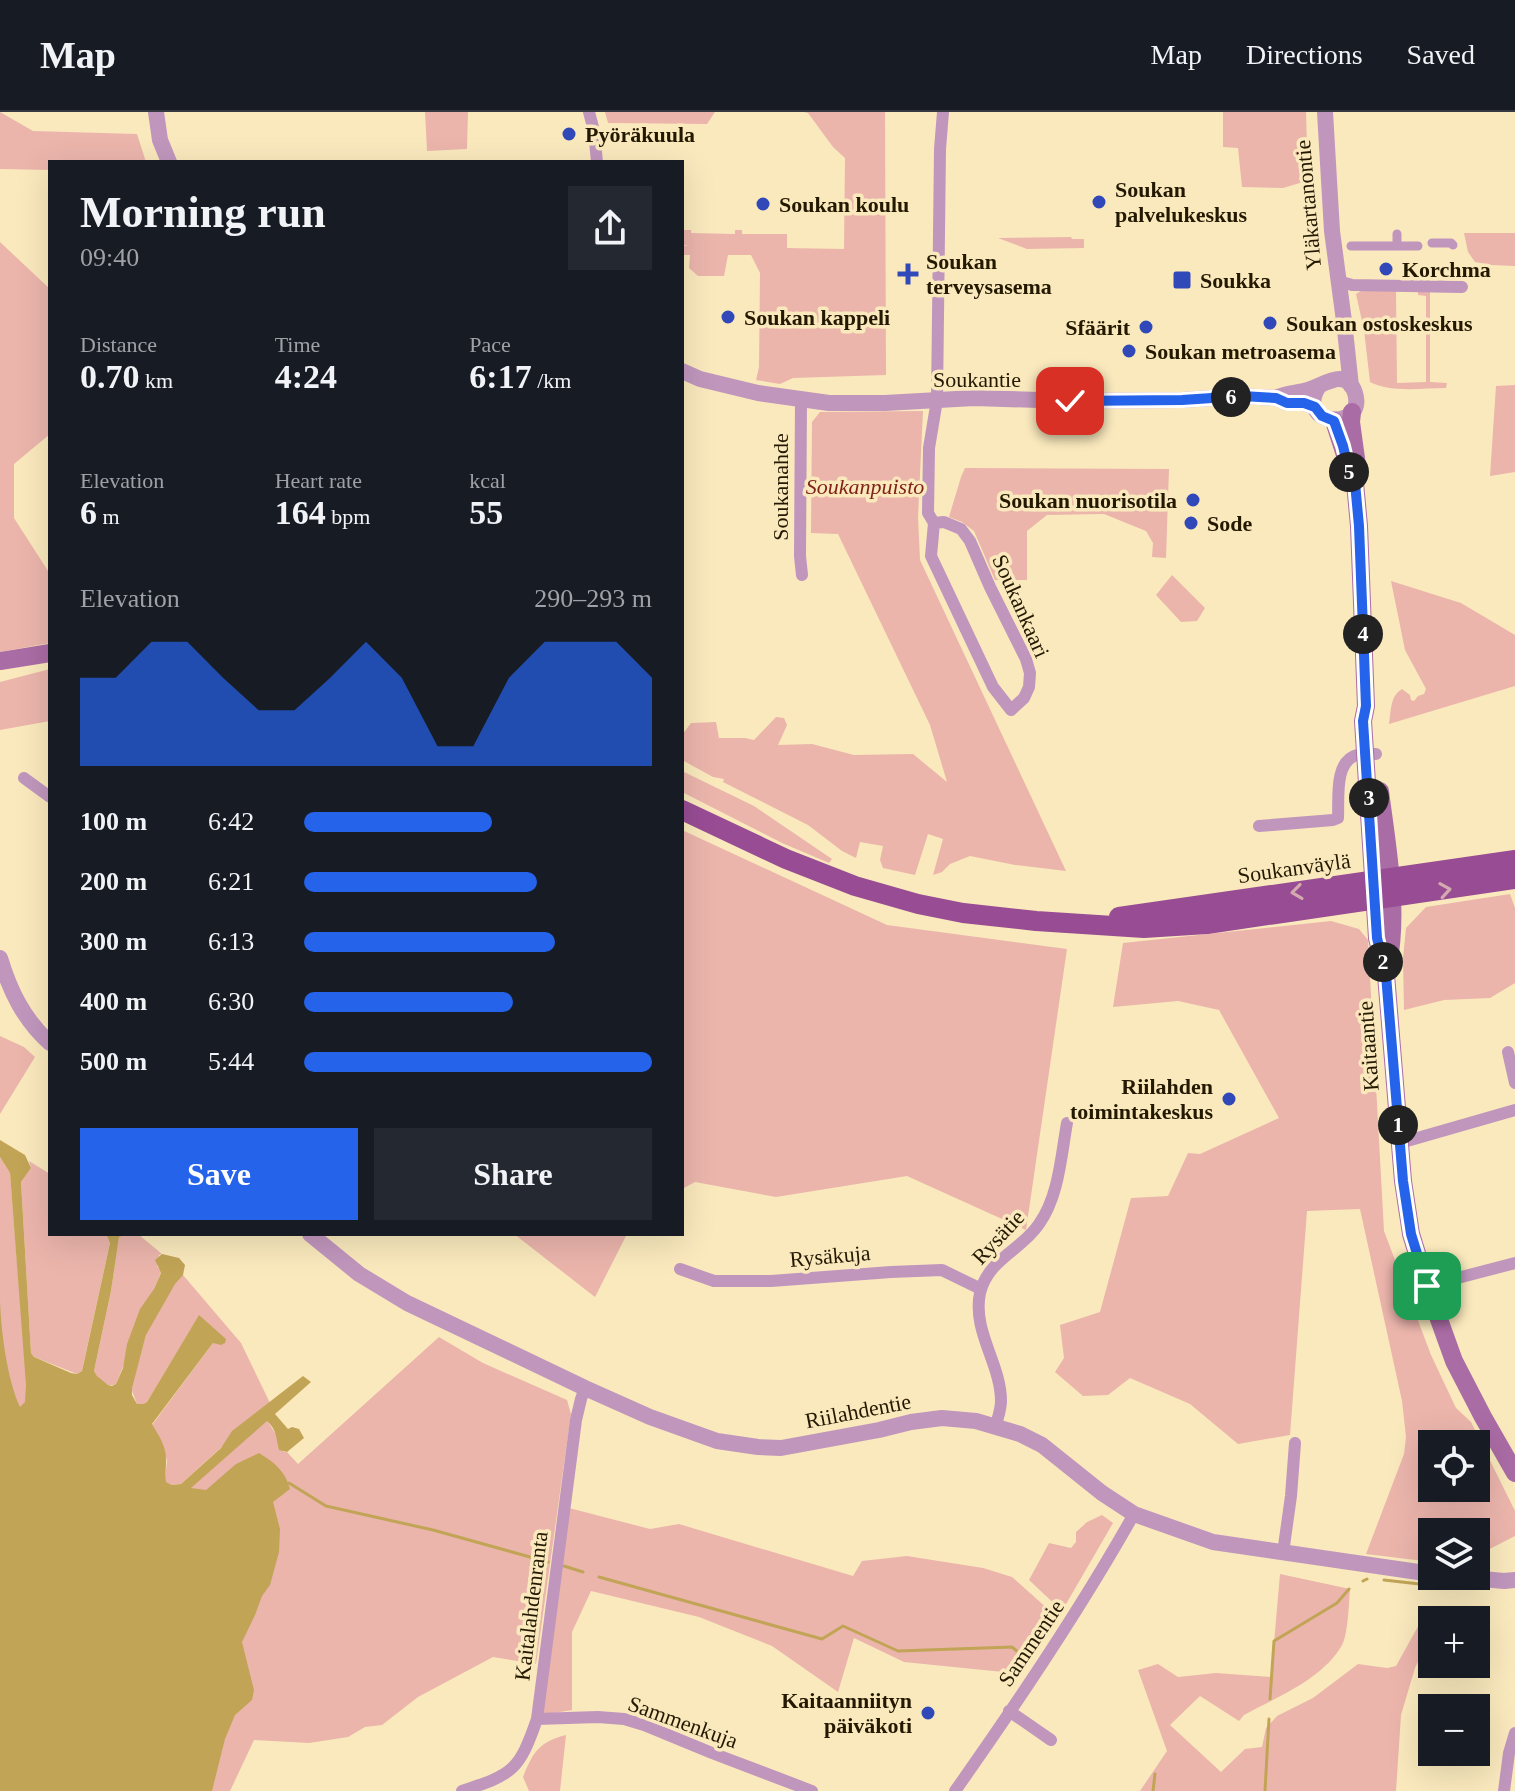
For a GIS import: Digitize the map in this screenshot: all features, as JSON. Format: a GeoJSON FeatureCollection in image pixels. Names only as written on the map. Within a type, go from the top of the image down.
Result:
{"type":"FeatureCollection","features":[{"type":"Feature","properties":{"kind":"main road"},"geometry":{"type":"LineString","coordinates":[[1352,412],[1358,473],[1355,483]]}},
{"type":"Feature","properties":{"kind":"main road"},"geometry":{"type":"LineString","coordinates":[[1334,421],[1355,483],[1366,706],[1373,721],[1371,754],[1382,889]]}},
{"type":"Feature","properties":{"kind":"main road"},"geometry":{"type":"LineString","coordinates":[[0,661],[48,653]]}},
{"type":"Feature","properties":{"kind":"main road","name":"Soukanväylä"},"geometry":{"type":"LineString","coordinates":[[684,811],[813,871],[894,898],[963,913],[1144,928],[1207,924],[1515,860]]}},
{"type":"Feature","properties":{"kind":"main road","name":"Soukanväylä"},"geometry":{"type":"LineString","coordinates":[[1382,889],[1515,879]]}},
{"type":"Feature","properties":{"kind":"main road","name":"Kaitaantie"},"geometry":{"type":"LineString","coordinates":[[1382,889],[1377,938],[1386,975],[1403,1181],[1411,1234],[1454,1361],[1483,1417],[1512,1461]]}},
{"type":"Feature","properties":{"kind":"street"},"geometry":{"type":"LineString","coordinates":[[156,112],[160,140],[168,160]]}},
{"type":"Feature","properties":{"kind":"street"},"geometry":{"type":"LineString","coordinates":[[589,112],[596,138],[597,160]]}},
{"type":"Feature","properties":{"kind":"street","name":"Soukankaari"},"geometry":{"type":"LineString","coordinates":[[934,523],[944,522],[961,529],[970,541],[1026,659],[1030,673],[1029,687],[1024,698],[1011,710],[993,687],[931,556],[934,523],[928,513],[929,448],[937,400],[943,112]]}},
{"type":"Feature","properties":{"kind":"street","name":"Yläkartanontie"},"geometry":{"type":"LineString","coordinates":[[1325,112],[1332,231],[1344,321],[1343,382]]}},
{"type":"Feature","properties":{"kind":"street"},"geometry":{"type":"LineString","coordinates":[[1397,234],[1397,246]]}},
{"type":"Feature","properties":{"kind":"street"},"geometry":{"type":"LineString","coordinates":[[1432,243],[1453,245]]}},
{"type":"Feature","properties":{"kind":"street"},"geometry":{"type":"LineString","coordinates":[[1351,246],[1418,246]]}},
{"type":"Feature","properties":{"kind":"street"},"geometry":{"type":"LineString","coordinates":[[1339,288],[1352,285],[1462,287]]}},
{"type":"Feature","properties":{"kind":"street","name":"Soukantie"},"geometry":{"type":"LineString","coordinates":[[684,372],[725,386],[829,403],[974,398],[1182,400],[1242,396],[1276,398],[1315,407]]}},
{"type":"Feature","properties":{"kind":"street"},"geometry":{"type":"LineString","coordinates":[[1326,380],[1343,382],[1356,399],[1352,412],[1334,421],[1322,416],[1315,407],[1314,393],[1326,380]]}},
{"type":"Feature","properties":{"kind":"street","name":"Soukantie"},"geometry":{"type":"LineString","coordinates":[[1276,398],[1319,386]]}},
{"type":"Feature","properties":{"kind":"street","name":"Soukanahde"},"geometry":{"type":"LineString","coordinates":[[801,400],[802,575]]}},
{"type":"Feature","properties":{"kind":"street"},"geometry":{"type":"LineString","coordinates":[[1259,826],[1338,818],[1340,768],[1350,758],[1371,754]]}},
{"type":"Feature","properties":{"kind":"street"},"geometry":{"type":"LineString","coordinates":[[24,778],[48,796]]}},
{"type":"Feature","properties":{"kind":"street"},"geometry":{"type":"LineString","coordinates":[[0,958],[15,999],[48,1041]]}},
{"type":"Feature","properties":{"kind":"street"},"geometry":{"type":"LineString","coordinates":[[1508,1052],[1515,1083]]}},
{"type":"Feature","properties":{"kind":"street"},"geometry":{"type":"LineString","coordinates":[[1400,1143],[1515,1110]]}},
{"type":"Feature","properties":{"kind":"street","name":"Rysätie"},"geometry":{"type":"LineString","coordinates":[[996,1425],[1001,1404],[1000,1391],[978,1312],[981,1289],[993,1266],[1030,1236],[1041,1222],[1057,1177],[1067,1123]]}},
{"type":"Feature","properties":{"kind":"street","name":"Riilahdentie"},"geometry":{"type":"LineString","coordinates":[[312,1236],[359,1274],[407,1303],[650,1417],[717,1441],[781,1448],[911,1422],[942,1418],[976,1421],[996,1425],[1042,1445],[1102,1493],[1134,1514],[1213,1542],[1418,1572]]}},
{"type":"Feature","properties":{"kind":"street"},"geometry":{"type":"LineString","coordinates":[[1427,1286],[1515,1263]]}},
{"type":"Feature","properties":{"kind":"street","name":"Rysäkuja"},"geometry":{"type":"LineString","coordinates":[[680,1269],[714,1281],[771,1281],[942,1270],[981,1289]]}},
{"type":"Feature","properties":{"kind":"street","name":"Kaitalahdenranta"},"geometry":{"type":"LineString","coordinates":[[462,1791],[496,1780],[512,1769],[525,1753],[537,1719],[576,1420],[585,1388]]}},
{"type":"Feature","properties":{"kind":"street"},"geometry":{"type":"LineString","coordinates":[[1283,1553],[1295,1443]]}},
{"type":"Feature","properties":{"kind":"street","name":"Sammentie"},"geometry":{"type":"LineString","coordinates":[[955,1791],[1094,1584],[1134,1514]]}},
{"type":"Feature","properties":{"kind":"street"},"geometry":{"type":"LineString","coordinates":[[1490,1580],[1515,1580]]}},
{"type":"Feature","properties":{"kind":"street"},"geometry":{"type":"LineString","coordinates":[[1009,1711],[1051,1740]]}},
{"type":"Feature","properties":{"kind":"street","name":"Sammenkuja"},"geometry":{"type":"LineString","coordinates":[[537,1719],[624,1719],[812,1791]]}},
{"type":"Feature","properties":{"kind":"street"},"geometry":{"type":"LineString","coordinates":[[1504,1791],[1515,1733]]}},
{"type":"Feature","properties":{"kind":"green space"},"geometry":{"type":"Polygon","coordinates":[[[0,112],[33,131],[137,134],[145,160],[48,160],[48,170],[0,169],[0,112]]]}},
{"type":"Feature","properties":{"kind":"green space"},"geometry":{"type":"Polygon","coordinates":[[[425,112],[468,112],[467,149],[427,151],[425,112]]]}},
{"type":"Feature","properties":{"kind":"green space"},"geometry":{"type":"Polygon","coordinates":[[[605,112],[715,112],[707,124],[608,123],[605,112]]]}},
{"type":"Feature","properties":{"kind":"green space"},"geometry":{"type":"Polygon","coordinates":[[[804,112],[885,112],[886,375],[793,378],[780,384],[756,380],[759,367],[760,273],[751,255],[728,255],[724,276],[698,276],[689,268],[690,255],[684,255],[684,246],[689,246],[684,245],[684,230],[691,230],[691,233],[735,234],[735,230],[742,230],[742,234],[787,234],[787,248],[844,249],[845,158],[804,112]]]}},
{"type":"Feature","properties":{"kind":"green space"},"geometry":{"type":"Polygon","coordinates":[[[1223,112],[1306,112],[1307,145],[1303,182],[1283,188],[1242,187],[1238,148],[1223,147],[1223,112]]]}},
{"type":"Feature","properties":{"kind":"green space"},"geometry":{"type":"Polygon","coordinates":[[[1464,233],[1515,233],[1515,266],[1475,262],[1468,252],[1464,233]]]}},
{"type":"Feature","properties":{"kind":"green space"},"geometry":{"type":"Polygon","coordinates":[[[998,238],[1084,239],[1084,248],[1027,249],[998,238]]]}},
{"type":"Feature","properties":{"kind":"green space"},"geometry":{"type":"Polygon","coordinates":[[[0,242],[48,287],[48,436],[14,464],[14,518],[48,571],[48,643],[0,652],[0,242]]]}},
{"type":"Feature","properties":{"kind":"green space"},"geometry":{"type":"Polygon","coordinates":[[[1361,291],[1396,291],[1397,383],[1426,382],[1426,296],[1418,295],[1418,291],[1430,291],[1430,382],[1447,383],[1446,388],[1397,389],[1370,382],[1356,294],[1361,291]]]}},
{"type":"Feature","properties":{"kind":"green space"},"geometry":{"type":"Polygon","coordinates":[[[1515,385],[1515,472],[1490,476],[1496,386],[1515,385]]]}},
{"type":"Feature","properties":{"kind":"green space","name":"Soukanpuisto"},"geometry":{"type":"Polygon","coordinates":[[[923,411],[918,517],[920,560],[1066,871],[970,856],[933,875],[943,839],[928,834],[915,875],[883,868],[880,860],[883,846],[860,842],[856,858],[808,825],[723,782],[724,779],[713,777],[684,761],[684,732],[691,723],[716,722],[719,738],[754,740],[776,717],[784,718],[787,725],[778,745],[812,744],[854,755],[913,754],[947,782],[930,725],[838,534],[811,533],[812,422],[820,412],[923,411]]]}},
{"type":"Feature","properties":{"kind":"green space"},"geometry":{"type":"Polygon","coordinates":[[[965,468],[1169,469],[1166,558],[1152,557],[1153,543],[1146,531],[1104,514],[1047,515],[1027,531],[1027,580],[995,580],[974,531],[949,517],[965,468]]]}},
{"type":"Feature","properties":{"kind":"green space"},"geometry":{"type":"Polygon","coordinates":[[[1172,575],[1205,608],[1197,621],[1181,622],[1156,595],[1172,575]]]}},
{"type":"Feature","properties":{"kind":"green space"},"geometry":{"type":"Polygon","coordinates":[[[1391,581],[1461,603],[1515,635],[1515,686],[1389,724],[1392,704],[1398,692],[1402,689],[1414,701],[1426,689],[1405,650],[1391,581]]]}},
{"type":"Feature","properties":{"kind":"green space"},"geometry":{"type":"Polygon","coordinates":[[[48,670],[48,721],[0,730],[0,682],[48,670]]]}},
{"type":"Feature","properties":{"kind":"green space"},"geometry":{"type":"Polygon","coordinates":[[[684,772],[754,806],[832,859],[829,863],[782,843],[684,793],[684,772]]]}},
{"type":"Feature","properties":{"kind":"green space"},"geometry":{"type":"Polygon","coordinates":[[[684,831],[887,925],[1067,949],[1026,1230],[907,1176],[776,1197],[695,1182],[684,1188],[684,831]]]}},
{"type":"Feature","properties":{"kind":"green space"},"geometry":{"type":"Polygon","coordinates":[[[1510,894],[1515,908],[1515,983],[1490,998],[1444,1000],[1404,1010],[1406,928],[1426,907],[1510,894]]]}},
{"type":"Feature","properties":{"kind":"green space"},"geometry":{"type":"Polygon","coordinates":[[[1331,921],[1359,929],[1368,940],[1384,1231],[1431,1355],[1456,1408],[1475,1430],[1418,1430],[1418,1502],[1490,1502],[1490,1460],[1515,1511],[1515,1536],[1490,1549],[1490,1518],[1418,1518],[1418,1560],[1366,1554],[1404,1454],[1406,1437],[1402,1401],[1360,1209],[1307,1211],[1290,1435],[1238,1444],[1190,1404],[1130,1378],[1108,1395],[1083,1396],[1055,1372],[1064,1358],[1060,1325],[1100,1312],[1131,1198],[1168,1196],[1188,1153],[1200,1154],[1279,1118],[1219,1010],[1178,1001],[1113,1007],[1123,943],[1331,921]]]}},
{"type":"Feature","properties":{"kind":"green space"},"geometry":{"type":"Polygon","coordinates":[[[0,1036],[24,1047],[35,1057],[0,1114],[0,1036]]]}},
{"type":"Feature","properties":{"kind":"green space"},"geometry":{"type":"Polygon","coordinates":[[[0,1157],[10,1173],[25,1362],[83,1387],[0,1556],[0,1157]]]}},
{"type":"Feature","properties":{"kind":"green space"},"geometry":{"type":"Polygon","coordinates":[[[29,1161],[48,1173],[48,1236],[107,1236],[110,1243],[82,1371],[77,1374],[31,1353],[21,1182],[31,1168],[29,1161]]]}},
{"type":"Feature","properties":{"kind":"green space"},"geometry":{"type":"Polygon","coordinates":[[[119,1236],[140,1236],[162,1254],[157,1266],[161,1272],[116,1384],[109,1385],[100,1380],[94,1371],[119,1236]]]}},
{"type":"Feature","properties":{"kind":"green space"},"geometry":{"type":"Polygon","coordinates":[[[517,1236],[626,1236],[595,1297],[517,1236]]]}},
{"type":"Feature","properties":{"kind":"green space"},"geometry":{"type":"Polygon","coordinates":[[[183,1275],[241,1343],[270,1403],[181,1484],[172,1485],[165,1482],[167,1460],[152,1425],[213,1343],[199,1316],[147,1402],[137,1404],[131,1388],[146,1335],[174,1277],[183,1275]]]}},
{"type":"Feature","properties":{"kind":"green space"},"geometry":{"type":"Polygon","coordinates":[[[439,1337],[483,1363],[567,1400],[571,1414],[536,1664],[493,1657],[418,1697],[382,1725],[365,1727],[348,1737],[309,1743],[254,1740],[230,1791],[52,1791],[142,1531],[267,1420],[278,1438],[278,1444],[298,1464],[439,1337]]]}},
{"type":"Feature","properties":{"kind":"green space"},"geometry":{"type":"Polygon","coordinates":[[[569,1508],[650,1529],[679,1524],[853,1576],[862,1561],[907,1556],[983,1568],[1012,1577],[1058,1618],[1022,1674],[904,1662],[854,1638],[838,1692],[772,1646],[699,1617],[591,1591],[572,1632],[572,1710],[542,1715],[569,1508]]]}},
{"type":"Feature","properties":{"kind":"green space"},"geometry":{"type":"Polygon","coordinates":[[[1102,1515],[1113,1523],[1062,1611],[1029,1580],[1049,1543],[1071,1548],[1076,1542],[1076,1532],[1102,1515]]]}},
{"type":"Feature","properties":{"kind":"green space"},"geometry":{"type":"Polygon","coordinates":[[[1280,1574],[1350,1589],[1346,1634],[1334,1657],[1323,1668],[1284,1694],[1244,1715],[1239,1721],[1200,1696],[1170,1725],[1221,1772],[1245,1749],[1262,1747],[1266,1728],[1277,1716],[1313,1698],[1358,1664],[1387,1668],[1396,1666],[1418,1626],[1418,1662],[1401,1715],[1396,1791],[1140,1791],[1167,1751],[1138,1670],[1158,1664],[1178,1677],[1216,1673],[1271,1677],[1280,1574]]]}},
{"type":"Feature","properties":{"kind":"green space"},"geometry":{"type":"Polygon","coordinates":[[[566,1735],[560,1791],[529,1791],[523,1777],[530,1761],[543,1745],[566,1735]]]}},
{"type":"Feature","properties":{"kind":"shaded area"},"geometry":{"type":"Polygon","coordinates":[[[0,1140],[25,1155],[31,1168],[21,1182],[31,1353],[34,1357],[71,1373],[82,1371],[110,1243],[107,1236],[122,1236],[119,1237],[94,1371],[97,1376],[108,1385],[116,1384],[140,1309],[161,1273],[155,1260],[162,1254],[179,1258],[185,1265],[183,1275],[146,1335],[132,1388],[137,1404],[147,1402],[199,1315],[226,1339],[221,1345],[213,1343],[152,1424],[165,1451],[166,1482],[181,1484],[221,1448],[232,1431],[303,1376],[311,1382],[275,1414],[288,1429],[299,1429],[304,1438],[287,1452],[279,1450],[274,1431],[267,1421],[191,1488],[206,1490],[236,1464],[259,1453],[279,1468],[290,1489],[273,1502],[280,1529],[279,1552],[270,1585],[242,1642],[254,1690],[252,1700],[235,1715],[225,1739],[212,1791],[0,1791],[0,1300],[6,1355],[20,1407],[25,1402],[26,1385],[10,1173],[0,1157],[0,1140]]]}},
{"type":"Feature","properties":{"kind":"waterway"},"geometry":{"type":"LineString","coordinates":[[289,1483],[326,1506],[433,1530],[548,1562]]}},
{"type":"Feature","properties":{"kind":"waterway"},"geometry":{"type":"LineString","coordinates":[[564,1566],[583,1572]]}},
{"type":"Feature","properties":{"kind":"waterway"},"geometry":{"type":"LineString","coordinates":[[599,1577],[822,1639],[843,1626],[898,1651],[1012,1647],[1025,1658]]}},
{"type":"Feature","properties":{"kind":"waterway"},"geometry":{"type":"LineString","coordinates":[[1363,1581],[1367,1579]]}},
{"type":"Feature","properties":{"kind":"waterway"},"geometry":{"type":"LineString","coordinates":[[1384,1580],[1418,1584]]}},
{"type":"Feature","properties":{"kind":"waterway"},"geometry":{"type":"LineString","coordinates":[[1270,1699],[1274,1641],[1337,1603],[1349,1589]]}},
{"type":"Feature","properties":{"kind":"waterway"},"geometry":{"type":"LineString","coordinates":[[1265,1791],[1269,1719]]}},
{"type":"Feature","properties":{"kind":"waterway"},"geometry":{"type":"LineString","coordinates":[[1153,1791],[1155,1774]]}},
{"type":"Feature","properties":{"kind":"place","name":"Pyöräkuula"},"geometry":{"type":"Point","coordinates":[569,134]}},
{"type":"Feature","properties":{"kind":"place","name":"Soukan palvelukeskus"},"geometry":{"type":"Point","coordinates":[1099,202]}},
{"type":"Feature","properties":{"kind":"place","name":"Soukan koulu"},"geometry":{"type":"Point","coordinates":[763,204]}},
{"type":"Feature","properties":{"kind":"place","name":"Korchma"},"geometry":{"type":"Point","coordinates":[1386,269]}},
{"type":"Feature","properties":{"kind":"place","name":"Soukan terveysasema"},"geometry":{"type":"Point","coordinates":[908,274]}},
{"type":"Feature","properties":{"kind":"place","name":"Soukka"},"geometry":{"type":"Point","coordinates":[1182,280]}},
{"type":"Feature","properties":{"kind":"place","name":"Soukan kappeli"},"geometry":{"type":"Point","coordinates":[728,317]}},
{"type":"Feature","properties":{"kind":"place","name":"Soukan ostoskeskus"},"geometry":{"type":"Point","coordinates":[1270,323]}},
{"type":"Feature","properties":{"kind":"place","name":"Sfäärit"},"geometry":{"type":"Point","coordinates":[1146,327]}},
{"type":"Feature","properties":{"kind":"place","name":"Soukan metroasema"},"geometry":{"type":"Point","coordinates":[1129,351]}},
{"type":"Feature","properties":{"kind":"place","name":"Soukan nuorisotila"},"geometry":{"type":"Point","coordinates":[1193,500]}},
{"type":"Feature","properties":{"kind":"place","name":"Sode"},"geometry":{"type":"Point","coordinates":[1191,523]}},
{"type":"Feature","properties":{"kind":"place","name":"Riilahden toimintakeskus"},"geometry":{"type":"Point","coordinates":[1229,1099]}},
{"type":"Feature","properties":{"kind":"place","name":"Kaitaanniityn päiväkoti"},"geometry":{"type":"Point","coordinates":[928,1713]}},
{"type":"Feature","properties":{"kind":"route"},"geometry":{"type":"LineString","coordinates":[[1070,401],[1242,396],[1276,398],[1315,407],[1326,419],[1334,421],[1337,428],[1355,483],[1359,526],[1366,706],[1363,721],[1377,938],[1386,975],[1403,1181],[1411,1234],[1427,1286]]}}]}
